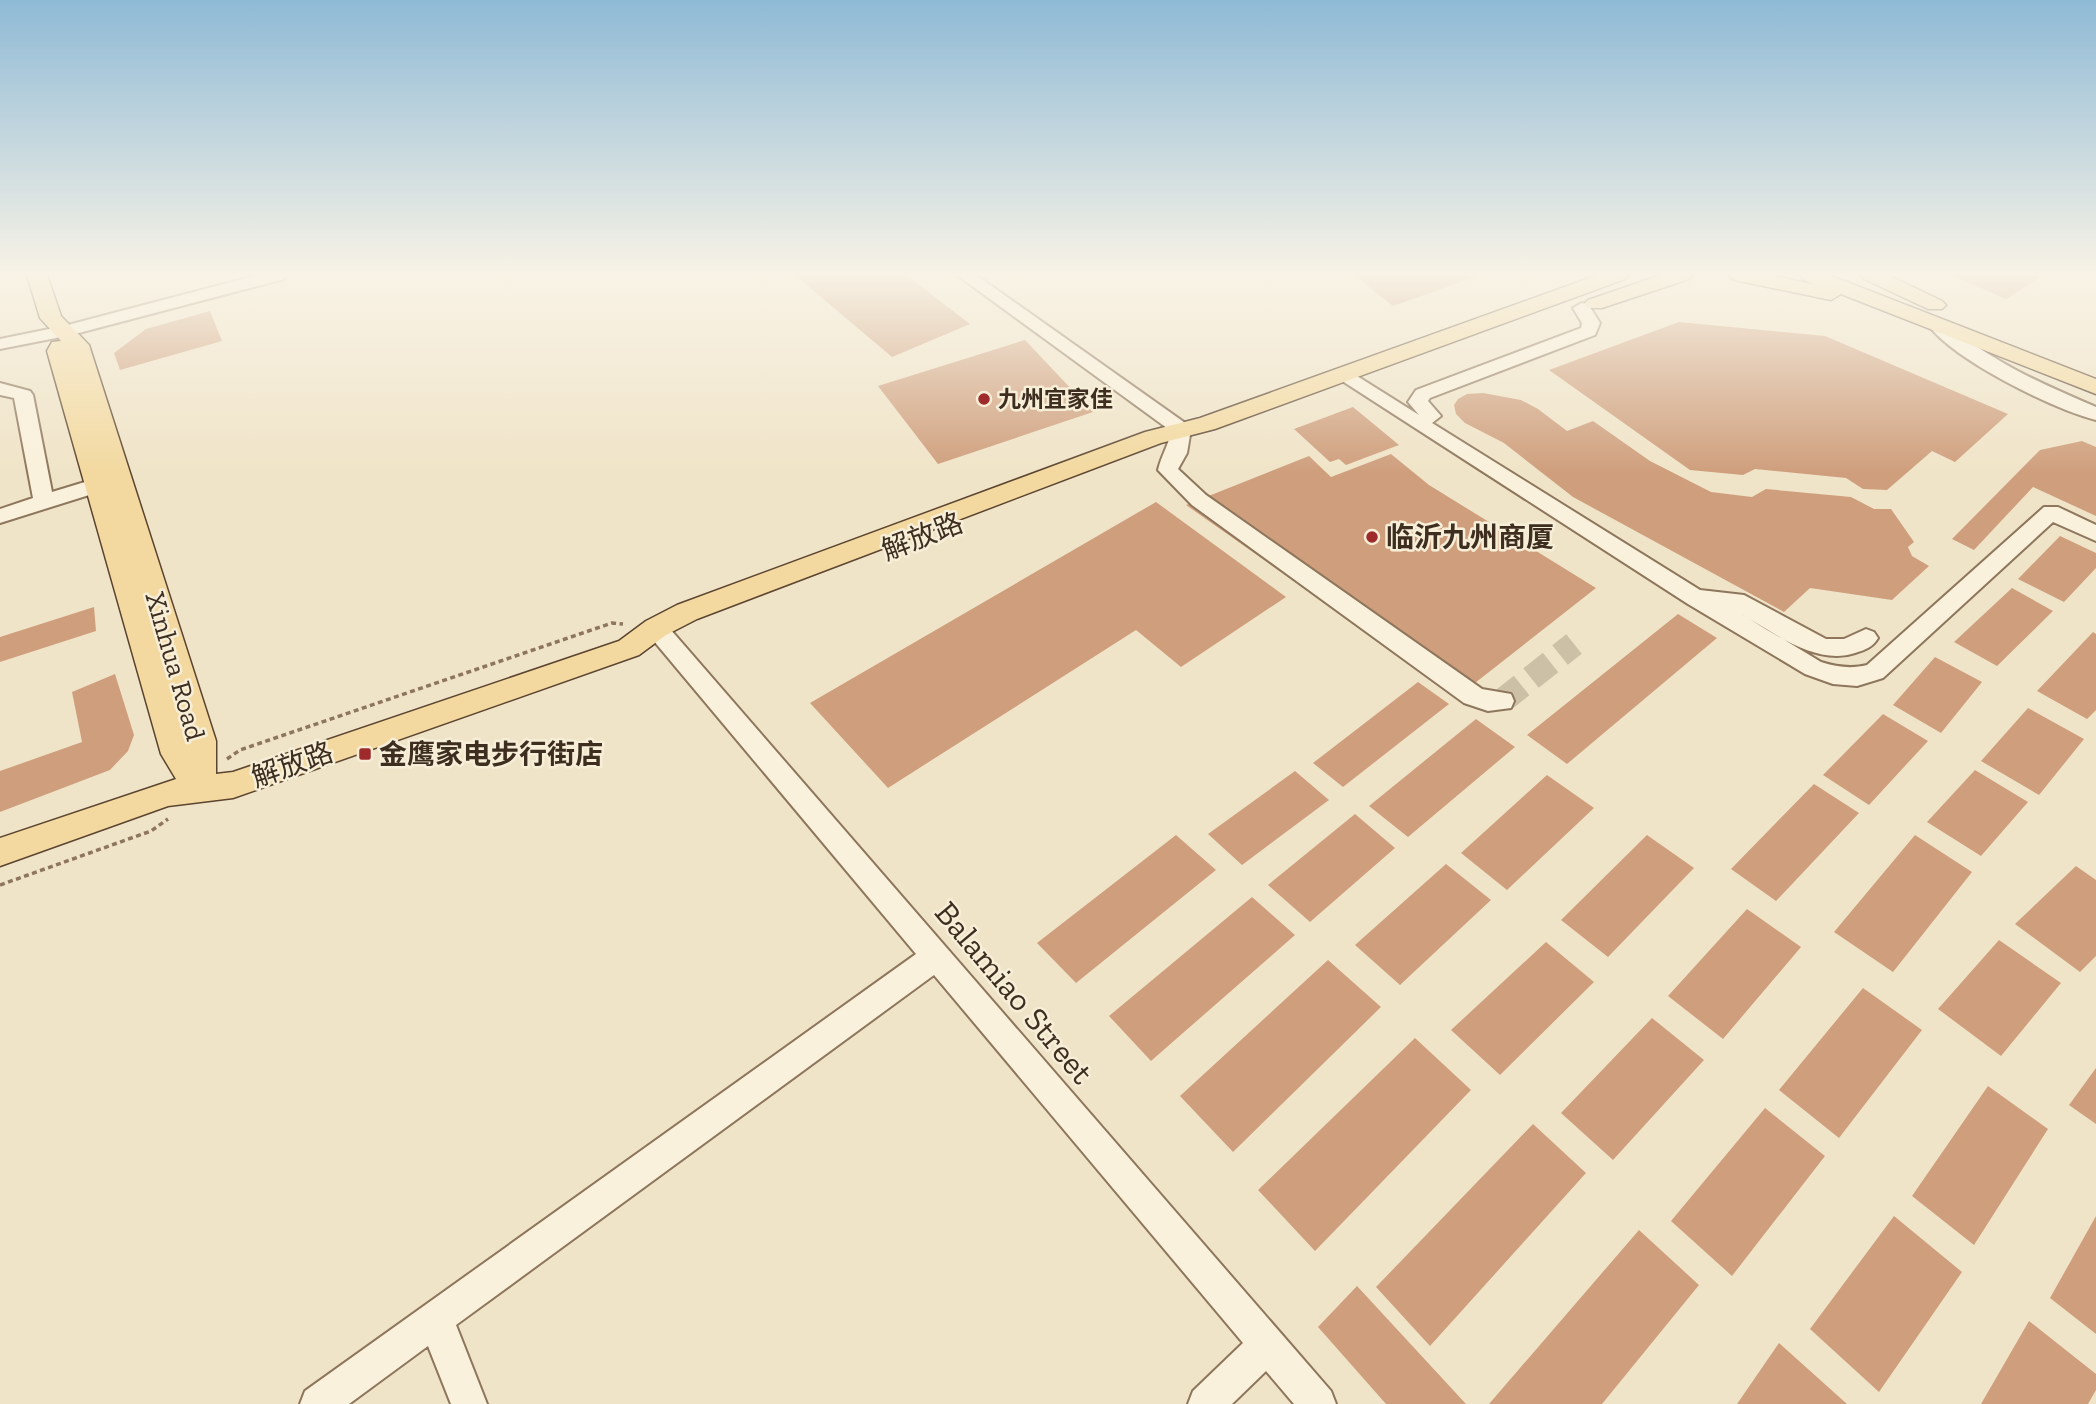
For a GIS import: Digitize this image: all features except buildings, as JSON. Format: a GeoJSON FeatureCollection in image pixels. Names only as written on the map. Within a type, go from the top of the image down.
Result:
{"type":"FeatureCollection","features":[{"type":"Feature","properties":{"kind":"main road","name":"Xinhua Road"},"geometry":{"type":"LineString","coordinates":[[62,341],[58,351],[176,754],[200,788]]}},
{"type":"Feature","properties":{"kind":"main road","name":"Xinhua Road"},"geometry":{"type":"LineString","coordinates":[[74,341],[78,345],[201,741],[200,788]]}},
{"type":"Feature","properties":{"kind":"main road","name":"解放路"},"geometry":{"type":"LineString","coordinates":[[0,852],[167,793],[233,785],[629,648],[656,628],[695,623],[1166,445],[1181,429],[1214,414],[1415,341]]}},
{"type":"Feature","properties":{"kind":"main road","name":"解放路"},"geometry":{"type":"LineString","coordinates":[[1181,429],[1207,424],[1437,341]]}},
{"type":"Feature","properties":{"kind":"main road"},"geometry":{"type":"LineString","coordinates":[[1342,375],[1458,353],[1493,341]]}},
{"type":"Feature","properties":{"kind":"main road"},"geometry":{"type":"LineString","coordinates":[[1992,341],[2096,387]]}},
{"type":"Feature","properties":{"kind":"main road"},"geometry":{"type":"LineString","coordinates":[[2011,341],[2096,369]]}},
{"type":"Feature","properties":{"kind":"main road","name":"解放路"},"geometry":{"type":"LineString","coordinates":[[0,870],[163,811],[200,788]]}},
{"type":"Feature","properties":{"kind":"street"},"geometry":{"type":"LineString","coordinates":[[0,344],[17,341]]}},
{"type":"Feature","properties":{"kind":"street"},"geometry":{"type":"LineString","coordinates":[[0,354],[43,341]]}},
{"type":"Feature","properties":{"kind":"street"},"geometry":{"type":"LineString","coordinates":[[1057,341],[1181,429],[1177,453],[1170,461],[1168,470],[1199,500],[1473,696],[1488,702],[1502,701]]}},
{"type":"Feature","properties":{"kind":"street"},"geometry":{"type":"LineString","coordinates":[[1564,341],[1423,394],[1418,402],[1424,420],[1696,598],[1813,668],[1857,677],[1875,672],[2051,512],[2096,534]]}},
{"type":"Feature","properties":{"kind":"street"},"geometry":{"type":"LineString","coordinates":[[1959,341],[1969,352],[2012,378],[2096,414]]}},
{"type":"Feature","properties":{"kind":"street"},"geometry":{"type":"LineString","coordinates":[[1342,375],[1492,455]]}},
{"type":"Feature","properties":{"kind":"street"},"geometry":{"type":"LineString","coordinates":[[0,389],[23,395],[44,502]]}},
{"type":"Feature","properties":{"kind":"street"},"geometry":{"type":"LineString","coordinates":[[0,516],[97,485]]}},
{"type":"Feature","properties":{"kind":"street"},"geometry":{"type":"LineString","coordinates":[[1696,598],[1736,601],[1821,646],[1832,649],[1853,646],[1866,638]]}},
{"type":"Feature","properties":{"kind":"street","name":"Balamiao Street"},"geometry":{"type":"LineString","coordinates":[[656,628],[1318,1404]]}},
{"type":"Feature","properties":{"kind":"street"},"geometry":{"type":"LineString","coordinates":[[318,1404],[936,956]]}},
{"type":"Feature","properties":{"kind":"street"},"geometry":{"type":"LineString","coordinates":[[436,1318],[469,1404]]}},
{"type":"Feature","properties":{"kind":"street"},"geometry":{"type":"LineString","coordinates":[[1206,1404],[1267,1344]]}},
{"type":"Feature","properties":{"kind":"path"},"geometry":{"type":"LineString","coordinates":[[0,885],[151,831],[200,788],[229,757],[240,750],[612,623],[656,628]]}},
{"type":"Feature","properties":{"kind":"tunnel"},"geometry":{"type":"LineString","coordinates":[[1502,701],[1574,644]]}},
{"type":"Feature","properties":{"kind":"place","name":"九州宜家佳"},"geometry":{"type":"Point","coordinates":[984,399]}},
{"type":"Feature","properties":{"kind":"place","name":"临沂九州商厦"},"geometry":{"type":"Point","coordinates":[1372,537]}},
{"type":"Feature","properties":{"kind":"place","name":"金鹰家电步行街店"},"geometry":{"type":"Point","coordinates":[365,754]}}]}
